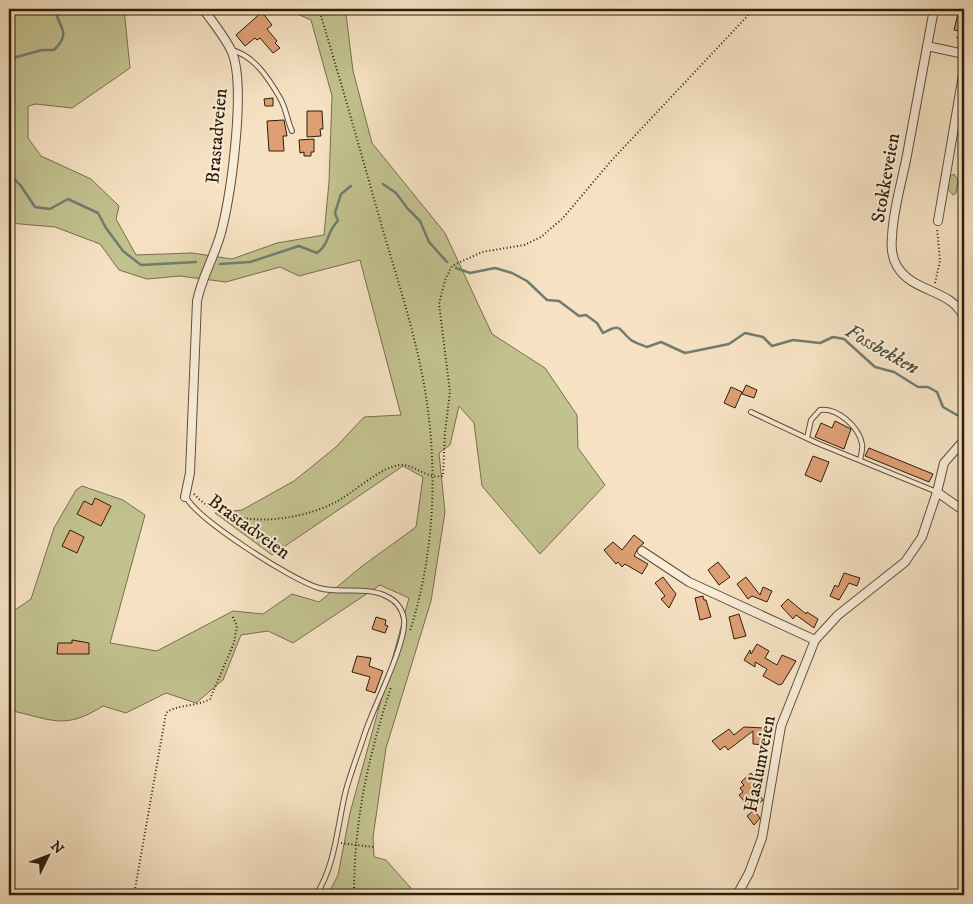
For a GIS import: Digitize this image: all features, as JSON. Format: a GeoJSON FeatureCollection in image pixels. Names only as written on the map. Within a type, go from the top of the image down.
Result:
{"type":"FeatureCollection","features":[{"type":"Feature","properties":{"kind":"street","name":"Brastadveien"},"geometry":{"type":"LineString","coordinates":[[186,497],[197,301],[200,286],[222,229],[232,168],[238,94],[236,66],[231,50],[204,9]]}},
{"type":"Feature","properties":{"kind":"street","name":"Stokkeveien"},"geometry":{"type":"LineString","coordinates":[[934,9],[896,204],[892,249],[897,267],[903,275],[956,305],[964,318]]}},
{"type":"Feature","properties":{"kind":"street"},"geometry":{"type":"LineString","coordinates":[[927,46],[964,54]]}},
{"type":"Feature","properties":{"kind":"street"},"geometry":{"type":"LineString","coordinates":[[938,221],[964,69]]}},
{"type":"Feature","properties":{"kind":"street"},"geometry":{"type":"LineString","coordinates":[[964,440],[944,463],[937,492],[964,511]]}},
{"type":"Feature","properties":{"kind":"street","name":"Haslumveien"},"geometry":{"type":"LineString","coordinates":[[738,895],[752,868],[762,838],[781,726],[815,640],[838,615],[904,562],[922,537],[937,492]]}},
{"type":"Feature","properties":{"kind":"street"},"geometry":{"type":"LineString","coordinates":[[642,551],[689,582],[815,640]]}},
{"type":"Feature","properties":{"kind":"lane"},"geometry":{"type":"LineString","coordinates":[[231,50],[248,57],[260,69],[280,98],[292,131]]}},
{"type":"Feature","properties":{"kind":"lane"},"geometry":{"type":"LineString","coordinates":[[807,438],[814,416],[820,410],[831,411],[846,419],[859,436],[862,445],[860,460]]}},
{"type":"Feature","properties":{"kind":"lane"},"geometry":{"type":"LineString","coordinates":[[751,412],[807,438],[937,492]]}},
{"type":"Feature","properties":{"kind":"lane","name":"Brastadveien"},"geometry":{"type":"LineString","coordinates":[[186,497],[202,515],[296,580],[336,592],[378,593],[395,601],[401,609],[404,620],[402,633],[381,696],[364,734],[346,791],[330,866],[316,895]]}},
{"type":"Feature","properties":{"kind":"path"},"geometry":{"type":"LineString","coordinates":[[319,9],[417,348],[428,407],[432,478],[430,530],[425,574],[408,637]]}},
{"type":"Feature","properties":{"kind":"path"},"geometry":{"type":"LineString","coordinates":[[188,488],[214,511],[267,520],[289,518],[332,504],[386,470],[401,465],[418,470],[432,478],[443,476],[445,432],[450,392],[440,304],[445,280],[452,266],[482,252],[524,245],[541,237],[563,218],[611,161],[754,9]]}},
{"type":"Feature","properties":{"kind":"path"},"geometry":{"type":"LineString","coordinates":[[957,38],[959,34],[964,35]]}},
{"type":"Feature","properties":{"kind":"path"},"geometry":{"type":"LineString","coordinates":[[932,292],[940,261],[937,244],[938,221]]}},
{"type":"Feature","properties":{"kind":"path"},"geometry":{"type":"LineString","coordinates":[[134,895],[166,713],[170,709],[203,704],[210,699],[234,644],[236,623],[232,615]]}},
{"type":"Feature","properties":{"kind":"path"},"geometry":{"type":"LineString","coordinates":[[354,895],[356,832],[363,783],[377,731],[394,680]]}},
{"type":"Feature","properties":{"kind":"path"},"geometry":{"type":"LineString","coordinates":[[342,843],[373,847]]}},
{"type":"Feature","properties":{"kind":"green space"},"geometry":{"type":"Polygon","coordinates":[[[12,9],[124,9],[130,68],[72,108],[36,104],[28,106],[28,138],[41,156],[91,179],[119,206],[116,219],[136,255],[192,253],[232,259],[277,243],[324,235],[329,182],[332,96],[311,20],[286,9],[348,9],[346,14],[353,71],[372,143],[445,233],[492,334],[545,368],[577,415],[578,448],[605,485],[540,554],[482,486],[474,423],[459,406],[450,445],[439,453],[445,512],[431,601],[386,748],[373,837],[374,857],[386,860],[417,895],[328,895],[338,875],[350,813],[409,598],[380,585],[293,643],[268,631],[241,635],[223,680],[196,703],[166,693],[126,713],[103,706],[79,718],[68,721],[49,720],[13,711],[9,715],[9,614],[31,599],[54,528],[76,490],[82,486],[123,500],[145,515],[110,643],[157,651],[233,611],[263,614],[292,594],[319,602],[361,567],[416,527],[423,477],[403,466],[272,555],[215,513],[242,510],[294,481],[336,447],[364,417],[401,415],[360,260],[299,276],[280,267],[226,282],[180,276],[147,279],[119,270],[100,244],[55,227],[9,223],[9,16],[12,9]]]}},
{"type":"Feature","properties":{"kind":"green space"},"geometry":{"type":"Polygon","coordinates":[[[954,174],[958,180],[956,193],[953,195],[947,188],[948,178],[954,174]]]}},
{"type":"Feature","properties":{"kind":"building"},"geometry":{"type":"Polygon","coordinates":[[[959,9],[964,9],[964,32],[954,30],[959,9]]]}},
{"type":"Feature","properties":{"kind":"building"},"geometry":{"type":"Polygon","coordinates":[[[262,12],[272,25],[267,29],[280,48],[273,53],[260,38],[257,40],[255,38],[245,46],[236,35],[262,12]]]}},
{"type":"Feature","properties":{"kind":"building"},"geometry":{"type":"Polygon","coordinates":[[[273,98],[273,106],[265,106],[264,99],[273,98]]]}},
{"type":"Feature","properties":{"kind":"building"},"geometry":{"type":"Polygon","coordinates":[[[307,111],[322,111],[323,129],[320,129],[321,136],[307,137],[307,111]]]}},
{"type":"Feature","properties":{"kind":"building"},"geometry":{"type":"Polygon","coordinates":[[[284,120],[287,136],[283,136],[284,151],[269,151],[267,121],[284,120]]]}},
{"type":"Feature","properties":{"kind":"building"},"geometry":{"type":"Polygon","coordinates":[[[314,139],[314,152],[311,152],[311,156],[304,156],[304,152],[300,153],[299,140],[314,139]]]}},
{"type":"Feature","properties":{"kind":"building"},"geometry":{"type":"Polygon","coordinates":[[[746,385],[757,390],[754,398],[742,394],[746,385]]]}},
{"type":"Feature","properties":{"kind":"building"},"geometry":{"type":"Polygon","coordinates":[[[731,387],[742,392],[735,408],[724,403],[731,387]]]}},
{"type":"Feature","properties":{"kind":"building"},"geometry":{"type":"Polygon","coordinates":[[[835,421],[851,429],[844,449],[815,437],[821,423],[832,428],[835,421]]]}},
{"type":"Feature","properties":{"kind":"building"},"geometry":{"type":"Polygon","coordinates":[[[869,448],[933,474],[929,482],[865,456],[869,448]]]}},
{"type":"Feature","properties":{"kind":"building"},"geometry":{"type":"Polygon","coordinates":[[[813,456],[829,462],[821,482],[805,475],[813,456]]]}},
{"type":"Feature","properties":{"kind":"building"},"geometry":{"type":"Polygon","coordinates":[[[95,498],[111,506],[101,526],[77,514],[84,501],[92,505],[95,498]]]}},
{"type":"Feature","properties":{"kind":"building"},"geometry":{"type":"Polygon","coordinates":[[[70,530],[84,537],[77,553],[62,546],[70,530]]]}},
{"type":"Feature","properties":{"kind":"building"},"geometry":{"type":"Polygon","coordinates":[[[634,535],[644,543],[638,548],[634,556],[648,564],[642,574],[625,564],[622,567],[618,562],[616,564],[604,550],[613,542],[622,550],[634,535]]]}},
{"type":"Feature","properties":{"kind":"building"},"geometry":{"type":"Polygon","coordinates":[[[718,562],[730,577],[719,585],[708,570],[718,562]]]}},
{"type":"Feature","properties":{"kind":"building"},"geometry":{"type":"Polygon","coordinates":[[[844,573],[860,578],[857,586],[849,583],[839,600],[830,596],[835,585],[838,587],[844,573]]]}},
{"type":"Feature","properties":{"kind":"building"},"geometry":{"type":"Polygon","coordinates":[[[663,577],[676,594],[669,608],[661,599],[665,596],[655,583],[663,577]]]}},
{"type":"Feature","properties":{"kind":"building"},"geometry":{"type":"Polygon","coordinates":[[[746,577],[760,595],[763,587],[772,591],[767,602],[752,596],[748,599],[737,584],[746,577]]]}},
{"type":"Feature","properties":{"kind":"building"},"geometry":{"type":"Polygon","coordinates":[[[703,596],[711,617],[700,620],[695,598],[703,596]]]}},
{"type":"Feature","properties":{"kind":"building"},"geometry":{"type":"Polygon","coordinates":[[[788,599],[806,614],[807,612],[818,619],[814,628],[796,615],[793,619],[781,606],[788,599]]]}},
{"type":"Feature","properties":{"kind":"building"},"geometry":{"type":"Polygon","coordinates":[[[739,614],[746,636],[734,639],[729,617],[739,614]]]}},
{"type":"Feature","properties":{"kind":"building"},"geometry":{"type":"Polygon","coordinates":[[[376,617],[386,620],[385,625],[388,626],[385,633],[372,629],[376,617]]]}},
{"type":"Feature","properties":{"kind":"building"},"geometry":{"type":"Polygon","coordinates":[[[72,640],[89,643],[89,654],[57,654],[58,643],[72,643],[72,640]]]}},
{"type":"Feature","properties":{"kind":"building"},"geometry":{"type":"Polygon","coordinates":[[[757,644],[769,651],[765,658],[777,665],[782,655],[796,661],[782,684],[779,685],[763,676],[767,669],[755,662],[755,667],[744,660],[750,650],[751,654],[757,644]]]}},
{"type":"Feature","properties":{"kind":"building"},"geometry":{"type":"Polygon","coordinates":[[[357,656],[371,658],[369,666],[383,671],[375,693],[366,690],[370,677],[352,672],[357,656]]]}},
{"type":"Feature","properties":{"kind":"building"},"geometry":{"type":"Polygon","coordinates":[[[744,727],[764,728],[765,745],[753,744],[753,731],[728,750],[725,746],[720,750],[712,741],[729,729],[734,735],[744,727]]]}},
{"type":"Feature","properties":{"kind":"building"},"geometry":{"type":"Polygon","coordinates":[[[751,773],[758,782],[753,786],[763,800],[751,810],[739,795],[743,792],[740,788],[744,785],[741,782],[751,773]]]}},
{"type":"Feature","properties":{"kind":"building"},"geometry":{"type":"Polygon","coordinates":[[[754,810],[760,818],[754,825],[747,816],[754,810]]]}},
{"type":"Feature","properties":{"kind":"waterway"},"geometry":{"type":"LineString","coordinates":[[9,59],[42,50],[54,50],[62,39],[63,34],[55,9]]}},
{"type":"Feature","properties":{"kind":"waterway","name":"Fossbekken"},"geometry":{"type":"LineString","coordinates":[[9,173],[21,186],[35,207],[50,209],[68,199],[98,213],[106,228],[123,251],[141,265],[196,262]]}},
{"type":"Feature","properties":{"kind":"waterway","name":"Fossbekken"},"geometry":{"type":"LineString","coordinates":[[383,184],[396,193],[420,221],[429,242],[447,262]]}},
{"type":"Feature","properties":{"kind":"waterway","name":"Fossbekken"},"geometry":{"type":"LineString","coordinates":[[220,264],[250,262],[299,246],[317,253],[338,221],[335,213],[341,194],[351,186]]}},
{"type":"Feature","properties":{"kind":"waterway","name":"Fossbekken"},"geometry":{"type":"LineString","coordinates":[[456,268],[470,273],[495,268],[512,273],[527,281],[547,300],[559,301],[579,316],[586,315],[597,323],[603,333],[617,328],[633,341],[647,347],[661,342],[685,353],[729,344],[745,333],[763,337],[772,346],[793,340],[820,343],[833,337],[844,339],[875,367],[894,372],[918,387],[928,387],[937,392],[943,407],[964,419]]}}]}
